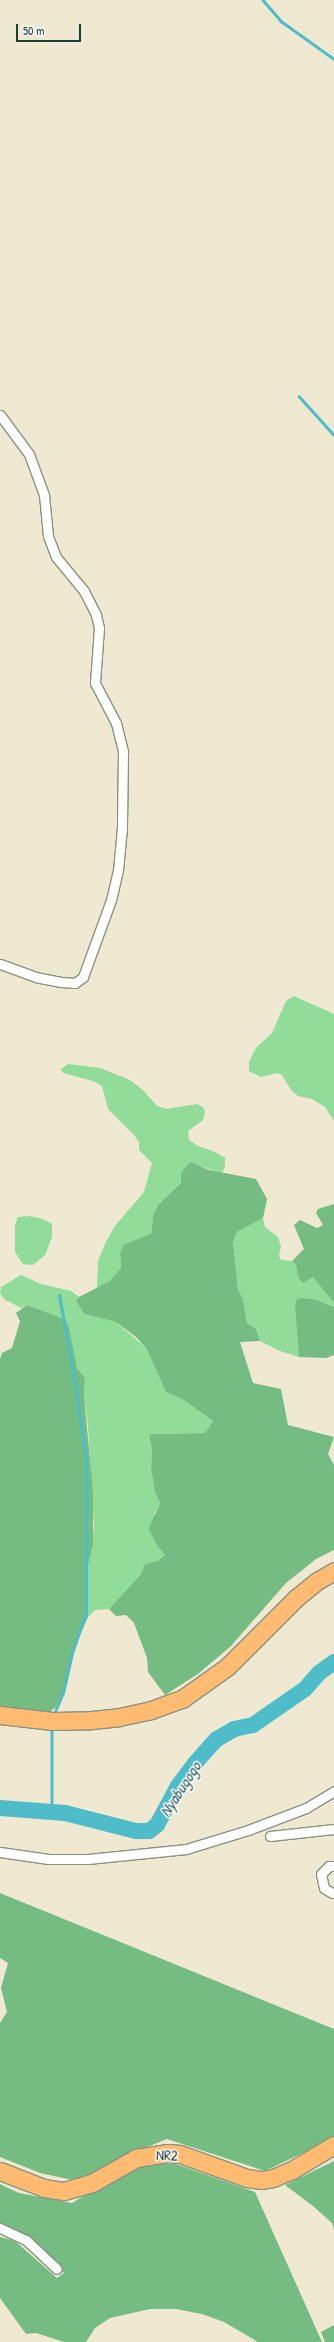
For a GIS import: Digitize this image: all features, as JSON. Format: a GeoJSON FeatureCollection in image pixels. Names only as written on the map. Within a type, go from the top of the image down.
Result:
{"type":"FeatureCollection","features":[{"type":"Feature","properties":{"kind":"highway"},"geometry":{"type":"LineString","coordinates":[[0,1715],[53,1721],[92,1720],[151,1710],[182,1699],[227,1667],[296,1598],[317,1581],[334,1571]]}},
{"type":"Feature","properties":{"kind":"highway","name":"NR2"},"geometry":{"type":"LineString","coordinates":[[0,2171],[44,2188],[64,2191],[92,2183],[136,2158],[168,2153],[180,2154],[247,2178],[262,2180],[292,2170],[334,2145]]}},
{"type":"Feature","properties":{"kind":"street"},"geometry":{"type":"LineString","coordinates":[[0,415],[29,454],[44,495],[48,536],[56,557],[84,591],[96,615],[100,628],[95,683],[116,723],[123,752],[122,828],[118,870],[111,900],[83,976],[75,983],[61,982],[36,977],[0,964]]}},
{"type":"Feature","properties":{"kind":"street"},"geometry":{"type":"LineString","coordinates":[[0,1852],[48,1858],[88,1858],[186,1849],[248,1830],[306,1808],[334,1791]]}},
{"type":"Feature","properties":{"kind":"street"},"geometry":{"type":"LineString","coordinates":[[270,1836],[334,1829]]}},
{"type":"Feature","properties":{"kind":"street"},"geometry":{"type":"LineString","coordinates":[[332,1893],[324,1888],[321,1874],[329,1866],[334,1866]]}},
{"type":"Feature","properties":{"kind":"street"},"geometry":{"type":"LineString","coordinates":[[0,2228],[26,2240],[57,2269]]}},
{"type":"Feature","properties":{"kind":"green space"},"geometry":{"type":"Polygon","coordinates":[[[294,996],[334,1014],[334,1121],[325,1107],[312,1099],[298,1096],[291,1090],[282,1075],[277,1073],[261,1077],[249,1071],[249,1062],[256,1048],[272,1033],[286,1001],[294,996]]]}},
{"type":"Feature","properties":{"kind":"green space"},"geometry":{"type":"Polygon","coordinates":[[[68,1064],[100,1068],[130,1080],[143,1090],[157,1106],[166,1109],[197,1104],[203,1107],[205,1112],[203,1120],[188,1131],[189,1140],[198,1146],[215,1152],[225,1158],[225,1166],[222,1173],[189,1163],[181,1183],[158,1205],[153,1216],[151,1234],[120,1254],[121,1268],[110,1282],[97,1288],[98,1261],[105,1244],[115,1226],[144,1192],[152,1163],[139,1150],[139,1142],[134,1135],[108,1109],[102,1086],[93,1081],[63,1073],[61,1069],[68,1064]]]}},
{"type":"Feature","properties":{"kind":"green space"},"geometry":{"type":"Polygon","coordinates":[[[190,1162],[209,1170],[256,1179],[267,1199],[263,1218],[237,1232],[233,1242],[238,1289],[243,1299],[247,1323],[256,1329],[260,1341],[240,1342],[253,1383],[281,1389],[288,1425],[334,1437],[328,1454],[334,1465],[334,1550],[316,1559],[286,1583],[231,1646],[198,1674],[165,1695],[148,1672],[147,1658],[134,1623],[126,1615],[116,1616],[109,1609],[141,1574],[145,1564],[158,1561],[165,1555],[158,1547],[149,1530],[160,1503],[155,1493],[151,1468],[152,1450],[149,1434],[205,1433],[213,1421],[182,1399],[166,1392],[146,1348],[136,1337],[116,1322],[84,1314],[76,1301],[79,1297],[110,1281],[121,1268],[120,1254],[123,1245],[151,1234],[153,1216],[158,1205],[181,1183],[181,1173],[190,1162]]]}},
{"type":"Feature","properties":{"kind":"green space"},"geometry":{"type":"Polygon","coordinates":[[[334,1204],[334,1303],[313,1277],[303,1283],[298,1277],[296,1265],[292,1261],[304,1249],[294,1225],[300,1220],[317,1228],[323,1225],[316,1213],[318,1209],[334,1204]]]}},
{"type":"Feature","properties":{"kind":"green space"},"geometry":{"type":"Polygon","coordinates":[[[29,1216],[43,1219],[52,1224],[52,1237],[45,1255],[33,1265],[23,1264],[15,1252],[15,1225],[18,1217],[29,1216]]]}},
{"type":"Feature","properties":{"kind":"green space"},"geometry":{"type":"Polygon","coordinates":[[[263,1218],[265,1227],[278,1237],[281,1247],[279,1256],[281,1260],[292,1261],[296,1265],[298,1277],[313,1276],[334,1303],[334,1307],[327,1304],[295,1308],[299,1357],[280,1351],[260,1341],[256,1329],[247,1323],[243,1299],[238,1289],[233,1242],[237,1232],[263,1218]]]}},
{"type":"Feature","properties":{"kind":"green space"},"geometry":{"type":"Polygon","coordinates":[[[21,1275],[41,1284],[71,1291],[79,1297],[76,1301],[84,1314],[116,1322],[146,1348],[166,1392],[182,1399],[213,1421],[205,1433],[149,1434],[152,1450],[151,1468],[155,1493],[160,1503],[154,1514],[158,1547],[165,1555],[158,1561],[145,1565],[141,1574],[109,1609],[95,1610],[88,1617],[87,1569],[94,1528],[88,1426],[84,1395],[85,1378],[77,1368],[65,1319],[27,1305],[21,1308],[4,1299],[0,1293],[1,1287],[21,1275]]]}},
{"type":"Feature","properties":{"kind":"green space"},"geometry":{"type":"Polygon","coordinates":[[[302,1298],[316,1300],[334,1307],[334,1355],[326,1358],[299,1357],[295,1308],[297,1299],[302,1298]]]}},
{"type":"Feature","properties":{"kind":"green space"},"geometry":{"type":"Polygon","coordinates":[[[27,1305],[65,1319],[69,1328],[77,1368],[85,1378],[84,1395],[93,1492],[93,1544],[87,1569],[88,1617],[72,1653],[63,1693],[56,1707],[48,1713],[0,1708],[0,1359],[2,1353],[12,1348],[20,1321],[16,1313],[27,1305]]]}},
{"type":"Feature","properties":{"kind":"green space"},"geometry":{"type":"Polygon","coordinates":[[[0,1893],[334,2029],[334,2138],[265,2171],[167,2139],[130,2154],[77,2181],[40,2173],[0,2157],[0,2023],[7,2012],[1,1988],[8,1963],[0,1958],[0,1893]]]}},
{"type":"Feature","properties":{"kind":"green space"},"geometry":{"type":"Polygon","coordinates":[[[334,2161],[334,2229],[332,2223],[313,2206],[285,2185],[334,2161]]]}},
{"type":"Feature","properties":{"kind":"green space"},"geometry":{"type":"Polygon","coordinates":[[[145,2164],[176,2164],[255,2192],[322,2342],[258,2342],[224,2322],[202,2314],[176,2309],[150,2309],[110,2318],[95,2328],[86,2342],[64,2342],[36,2333],[26,2334],[0,2298],[0,2237],[15,2241],[57,2278],[64,2273],[44,2253],[0,2225],[0,2184],[19,2193],[72,2203],[100,2186],[119,2167],[145,2164]]]}},
{"type":"Feature","properties":{"kind":"green space"},"geometry":{"type":"Polygon","coordinates":[[[334,2325],[334,2342],[325,2342],[321,2332],[334,2325]]]}},
{"type":"Feature","properties":{"kind":"waterway"},"geometry":{"type":"LineString","coordinates":[[263,0],[281,21],[334,59]]}},
{"type":"Feature","properties":{"kind":"waterway"},"geometry":{"type":"LineString","coordinates":[[299,396],[334,435]]}},
{"type":"Feature","properties":{"kind":"waterway"},"geometry":{"type":"LineString","coordinates":[[54,1714],[63,1693],[72,1653],[86,1613],[86,1460],[75,1383],[59,1295]]}},
{"type":"Feature","properties":{"kind":"waterway","name":"Nyabugogo"},"geometry":{"type":"LineString","coordinates":[[0,1808],[65,1813],[136,1831],[149,1831],[157,1825],[178,1786],[196,1762],[217,1739],[234,1729],[253,1725],[305,1689],[319,1673],[334,1662]]}},
{"type":"Feature","properties":{"kind":"waterway"},"geometry":{"type":"LineString","coordinates":[[52,1730],[52,1812]]}}]}
